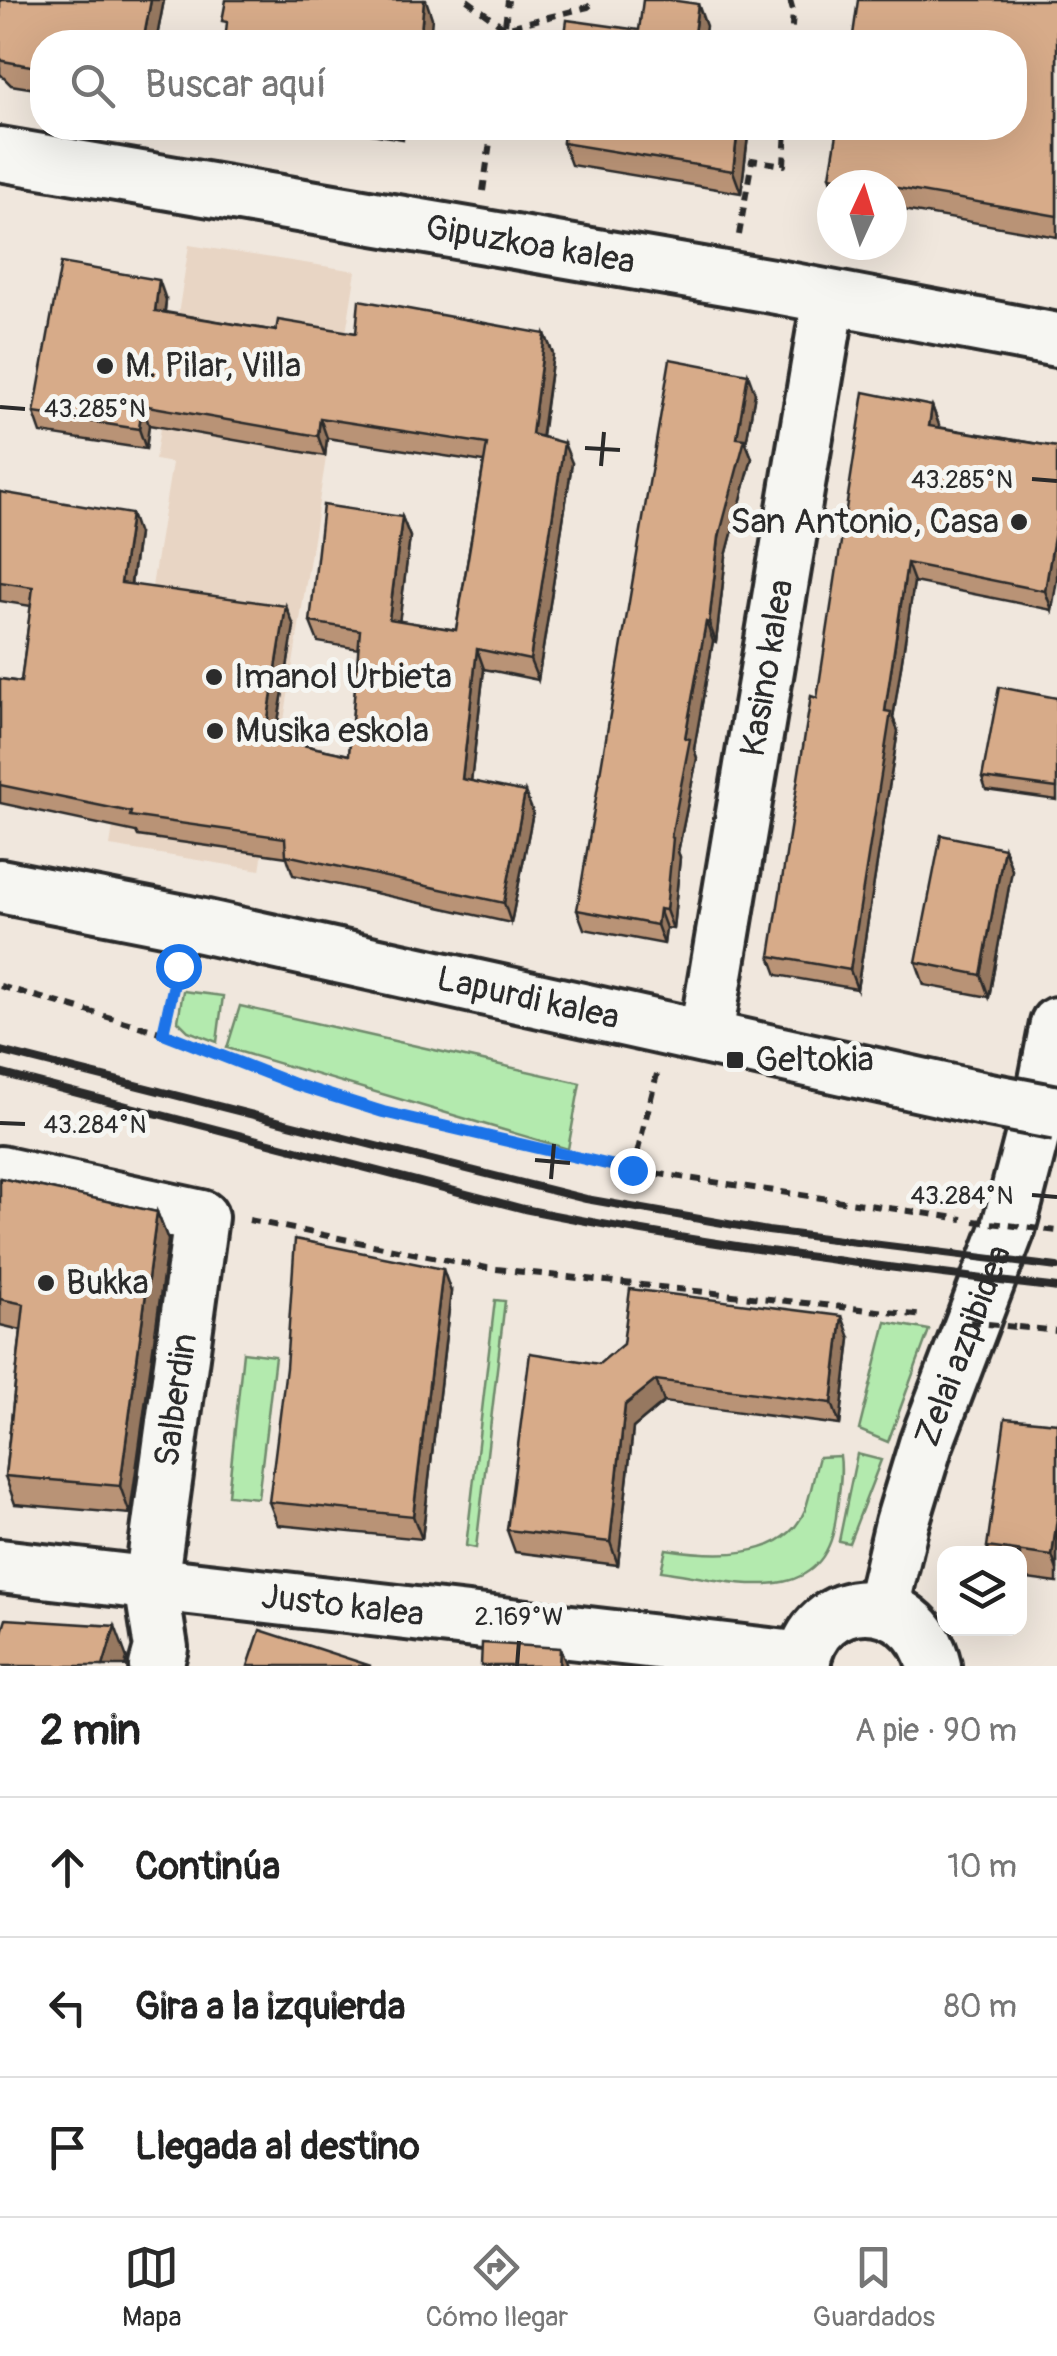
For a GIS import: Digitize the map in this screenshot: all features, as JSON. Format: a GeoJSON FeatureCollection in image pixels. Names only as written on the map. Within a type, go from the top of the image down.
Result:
{"type":"FeatureCollection","features":[{"type":"Feature","properties":{"kind":"street","name":"Gipuzkoa kalea"},"geometry":{"type":"LineString","coordinates":[[0,154],[1057,340]]}},
{"type":"Feature","properties":{"kind":"street","name":"Kasino kalea"},"geometry":{"type":"LineString","coordinates":[[706,1035],[830,299]]}},
{"type":"Feature","properties":{"kind":"street","name":"Lapurdi kalea"},"geometry":{"type":"LineString","coordinates":[[0,886],[184,922],[1057,1113]]}},
{"type":"Feature","properties":{"kind":"street","name":"Zelai azpibidea"},"geometry":{"type":"LineString","coordinates":[[882,1608],[926,1444],[1009,1226],[1057,1024]]}},
{"type":"Feature","properties":{"kind":"street"},"geometry":{"type":"LineString","coordinates":[[0,1173],[217,1217]]}},
{"type":"Feature","properties":{"kind":"street","name":"Salberdin"},"geometry":{"type":"LineString","coordinates":[[156,1666],[162,1648],[151,1584],[217,1217]]}},
{"type":"Feature","properties":{"kind":"street","name":"Justo kalea"},"geometry":{"type":"LineString","coordinates":[[0,1566],[804,1663]]}},
{"type":"Feature","properties":{"kind":"street"},"geometry":{"type":"LineString","coordinates":[[804,1663],[810,1642],[832,1618],[848,1610],[882,1608],[898,1614],[923,1635],[934,1666]]}},
{"type":"Feature","properties":{"kind":"path"},"geometry":{"type":"LineString","coordinates":[[467,0],[505,28]]}},
{"type":"Feature","properties":{"kind":"path"},"geometry":{"type":"LineString","coordinates":[[505,28],[508,0]]}},
{"type":"Feature","properties":{"kind":"path"},"geometry":{"type":"LineString","coordinates":[[505,28],[588,7],[596,0]]}},
{"type":"Feature","properties":{"kind":"path"},"geometry":{"type":"LineString","coordinates":[[790,0],[791,30]]}},
{"type":"Feature","properties":{"kind":"path"},"geometry":{"type":"LineString","coordinates":[[481,207],[490,140]]}},
{"type":"Feature","properties":{"kind":"path"},"geometry":{"type":"LineString","coordinates":[[738,246],[752,160],[784,165],[785,140]]}},
{"type":"Feature","properties":{"kind":"path"},"geometry":{"type":"LineString","coordinates":[[163,1033],[178,966]]}},
{"type":"Feature","properties":{"kind":"path"},"geometry":{"type":"LineString","coordinates":[[0,986],[163,1033],[294,1084],[383,1112],[632,1170],[1057,1231]]}},
{"type":"Feature","properties":{"kind":"path"},"geometry":{"type":"LineString","coordinates":[[632,1170],[660,1061]]}},
{"type":"Feature","properties":{"kind":"path"},"geometry":{"type":"LineString","coordinates":[[217,1217],[486,1268],[923,1316]]}},
{"type":"Feature","properties":{"kind":"path"},"geometry":{"type":"LineString","coordinates":[[970,1322],[1016,1327]]}},
{"type":"Feature","properties":{"kind":"path"},"geometry":{"type":"LineString","coordinates":[[1034,1329],[1057,1331]]}},
{"type":"Feature","properties":{"kind":"shaded area","name":"Imanol Urbieta"},"geometry":{"type":"Polygon","coordinates":[[[189,245],[356,271],[260,870],[110,846],[172,463],[155,460],[189,245]]]}},
{"type":"Feature","properties":{"kind":"green space"},"geometry":{"type":"Polygon","coordinates":[[[183,991],[223,996],[217,1042],[188,1031],[178,1021],[183,991]]]}},
{"type":"Feature","properties":{"kind":"green space"},"geometry":{"type":"Polygon","coordinates":[[[240,1006],[580,1083],[568,1149],[227,1048],[240,1006]]]}},
{"type":"Feature","properties":{"kind":"green space"},"geometry":{"type":"Polygon","coordinates":[[[495,1300],[505,1301],[476,1548],[466,1546],[495,1300]]]}},
{"type":"Feature","properties":{"kind":"green space"},"geometry":{"type":"Polygon","coordinates":[[[886,1322],[929,1330],[888,1442],[859,1430],[886,1322]]]}},
{"type":"Feature","properties":{"kind":"green space"},"geometry":{"type":"Polygon","coordinates":[[[243,1352],[275,1356],[258,1498],[228,1495],[243,1352]]]}},
{"type":"Feature","properties":{"kind":"green space"},"geometry":{"type":"Polygon","coordinates":[[[857,1454],[881,1460],[849,1543],[839,1541],[857,1454]]]}},
{"type":"Feature","properties":{"kind":"green space"},"geometry":{"type":"Polygon","coordinates":[[[840,1456],[836,1517],[828,1548],[813,1568],[793,1579],[770,1584],[661,1571],[666,1549],[744,1552],[781,1539],[795,1527],[805,1510],[819,1457],[840,1456]]]}},
{"type":"Feature","properties":{"kind":"building"},"geometry":{"type":"Polygon","coordinates":[[[0,0],[151,0],[145,30],[30,30],[30,66],[0,58],[0,0]]]}},
{"type":"Feature","properties":{"kind":"building"},"geometry":{"type":"Polygon","coordinates":[[[226,0],[424,0],[421,30],[226,30],[227,22],[222,21],[226,0]]]}},
{"type":"Feature","properties":{"kind":"building"},"geometry":{"type":"Polygon","coordinates":[[[643,0],[698,4],[694,30],[639,30],[643,0]]]}},
{"type":"Feature","properties":{"kind":"building"},"geometry":{"type":"Polygon","coordinates":[[[858,0],[1057,0],[1057,216],[907,190],[907,170],[831,170],[836,140],[1027,140],[1027,30],[854,30],[858,0]]]}},
{"type":"Feature","properties":{"kind":"building"},"geometry":{"type":"Polygon","coordinates":[[[567,20],[639,30],[566,30],[567,20]]]}},
{"type":"Feature","properties":{"kind":"building"},"geometry":{"type":"Polygon","coordinates":[[[563,140],[737,140],[733,171],[563,140]]]}},
{"type":"Feature","properties":{"kind":"building"},"geometry":{"type":"Polygon","coordinates":[[[61,263],[159,280],[155,311],[276,331],[278,320],[356,333],[359,300],[545,334],[532,434],[564,443],[530,660],[477,649],[462,779],[525,792],[504,903],[286,855],[285,838],[130,816],[131,812],[0,785],[0,679],[21,682],[33,587],[0,582],[0,492],[131,514],[121,583],[286,606],[265,737],[349,755],[360,630],[310,622],[323,505],[402,517],[389,619],[456,630],[487,444],[320,418],[318,436],[142,405],[139,429],[34,413],[61,263]]]}},
{"type":"Feature","properties":{"kind":"building"},"geometry":{"type":"Polygon","coordinates":[[[670,359],[748,374],[737,438],[745,439],[719,537],[709,623],[706,622],[685,738],[690,739],[671,837],[666,910],[659,909],[657,925],[577,910],[670,359]]]}},
{"type":"Feature","properties":{"kind":"building"},"geometry":{"type":"Polygon","coordinates":[[[864,392],[932,406],[929,426],[1057,447],[1057,519],[1045,591],[907,563],[885,711],[891,712],[850,970],[770,956],[811,696],[817,698],[864,392]]]}},
{"type":"Feature","properties":{"kind":"building"},"geometry":{"type":"Polygon","coordinates":[[[999,687],[1057,698],[1057,788],[982,778],[999,687]]]}},
{"type":"Feature","properties":{"kind":"building"},"geometry":{"type":"Polygon","coordinates":[[[941,835],[1004,848],[981,975],[916,962],[941,835]]]}},
{"type":"Feature","properties":{"kind":"building"},"geometry":{"type":"Polygon","coordinates":[[[0,1178],[157,1212],[120,1486],[5,1476],[24,1304],[0,1299],[0,1178]]]}},
{"type":"Feature","properties":{"kind":"building"},"geometry":{"type":"Polygon","coordinates":[[[295,1239],[443,1269],[413,1516],[269,1502],[286,1368],[295,1239]]]}},
{"type":"Feature","properties":{"kind":"building"},"geometry":{"type":"Polygon","coordinates":[[[630,1289],[842,1316],[832,1403],[656,1380],[625,1405],[610,1542],[507,1530],[530,1353],[599,1364],[623,1344],[630,1289]]]}},
{"type":"Feature","properties":{"kind":"building"},"geometry":{"type":"Polygon","coordinates":[[[1005,1418],[1057,1423],[1057,1518],[1052,1556],[1027,1553],[1027,1546],[987,1546],[1005,1418]]]}},
{"type":"Feature","properties":{"kind":"building"},"geometry":{"type":"Polygon","coordinates":[[[6,1619],[115,1626],[103,1666],[0,1666],[0,1638],[6,1619]]]}},
{"type":"Feature","properties":{"kind":"building"},"geometry":{"type":"Polygon","coordinates":[[[260,1630],[371,1666],[248,1666],[260,1630]]]}},
{"type":"Feature","properties":{"kind":"building"},"geometry":{"type":"Polygon","coordinates":[[[482,1643],[560,1648],[559,1666],[481,1666],[482,1643]]]}},
{"type":"Feature","properties":{"kind":"railway"},"geometry":{"type":"LineString","coordinates":[[0,1051],[586,1199],[768,1231],[1057,1267]]}},
{"type":"Feature","properties":{"kind":"railway"},"geometry":{"type":"LineString","coordinates":[[0,1073],[524,1209],[723,1244],[1057,1288]]}},
{"type":"Feature","properties":{"kind":"place","name":"M. Pilar, Villa"},"geometry":{"type":"Point","coordinates":[105,366]}},
{"type":"Feature","properties":{"kind":"place","name":"San Antonio, Casa"},"geometry":{"type":"Point","coordinates":[1019,522]}},
{"type":"Feature","properties":{"kind":"place","name":"Imanol Urbieta"},"geometry":{"type":"Point","coordinates":[214,677]}},
{"type":"Feature","properties":{"kind":"place","name":"Musika eskola"},"geometry":{"type":"Point","coordinates":[215,731]}},
{"type":"Feature","properties":{"kind":"place","name":"Geltokia"},"geometry":{"type":"Point","coordinates":[735,1060]}},
{"type":"Feature","properties":{"kind":"place","name":"Bukka"},"geometry":{"type":"Point","coordinates":[46,1283]}},
{"type":"Feature","properties":{"kind":"route"},"geometry":{"type":"LineString","coordinates":[[178,966],[163,1033],[294,1084],[383,1112],[632,1170]]}}]}
